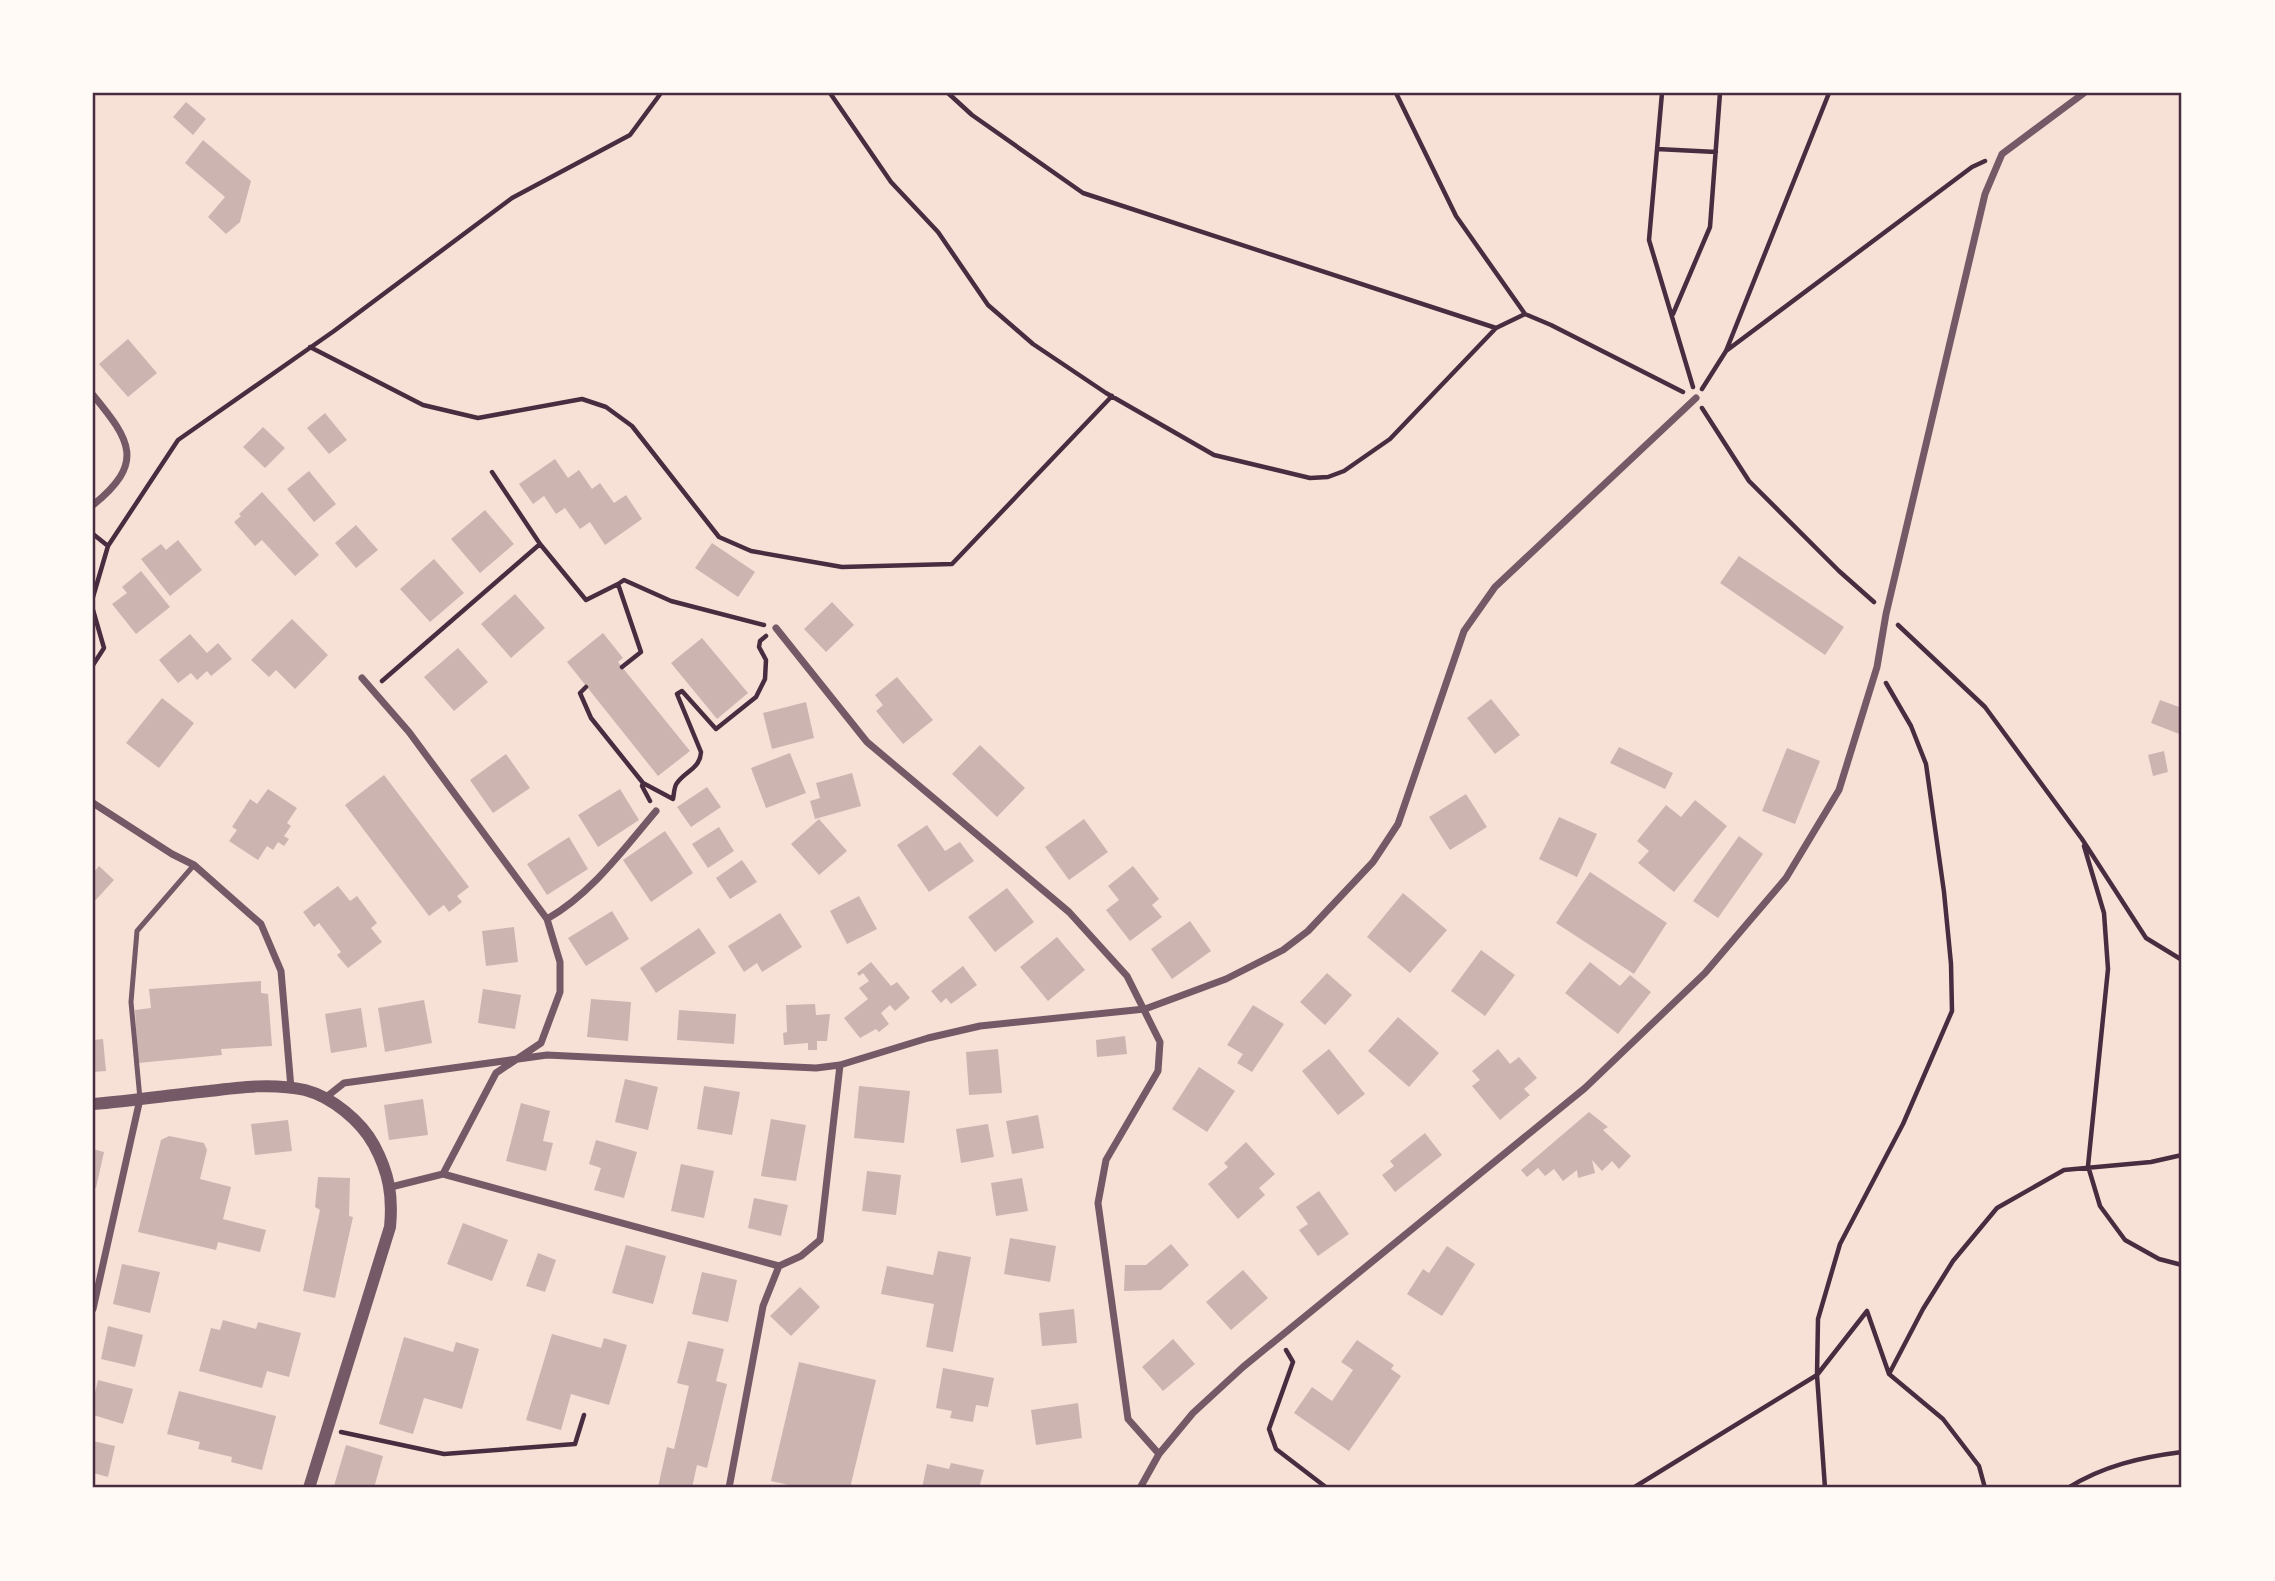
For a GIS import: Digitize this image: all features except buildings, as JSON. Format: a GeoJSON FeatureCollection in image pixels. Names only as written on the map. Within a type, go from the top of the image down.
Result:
{"type":"FeatureCollection","features":[{"type":"Feature","properties":{"kind":"street"},"geometry":{"type":"LineString","coordinates":[[1140,1488],[1159,1454],[1194,1413],[1243,1367],[1585,1088],[1705,973],[1786,878],[1839,790],[1877,667],[1886,614],[1985,194],[2002,153],[2084,93]]}},
{"type":"Feature","properties":{"kind":"street"},"geometry":{"type":"LineString","coordinates":[[93,395],[127,443],[129,454],[124,472],[113,489],[93,505]]}},
{"type":"Feature","properties":{"kind":"street"},"geometry":{"type":"LineString","coordinates":[[324,1098],[345,1083],[547,1055],[816,1068],[840,1065],[928,1038],[980,1026],[1145,1009],[1226,979],[1283,950],[1308,931],[1373,863],[1398,824],[1464,631],[1495,587],[1696,398]]}},
{"type":"Feature","properties":{"kind":"street"},"geometry":{"type":"LineString","coordinates":[[776,628],[867,742],[1069,912],[1127,976],[1145,1009],[1160,1042],[1158,1071],[1106,1160],[1098,1203],[1128,1419],[1159,1454]]}},
{"type":"Feature","properties":{"kind":"street"},"geometry":{"type":"LineString","coordinates":[[362,678],[426,754],[547,919],[560,962],[560,992],[541,1043],[496,1073],[443,1174]]}},
{"type":"Feature","properties":{"kind":"street"},"geometry":{"type":"LineString","coordinates":[[93,803],[172,854],[194,865],[261,924],[281,971],[290,1088]]}},
{"type":"Feature","properties":{"kind":"street"},"geometry":{"type":"LineString","coordinates":[[547,919],[562,911],[605,872],[656,811]]}},
{"type":"Feature","properties":{"kind":"street"},"geometry":{"type":"LineString","coordinates":[[391,1187],[443,1174],[779,1266],[801,1256],[820,1240],[840,1065]]}},
{"type":"Feature","properties":{"kind":"street"},"geometry":{"type":"LineString","coordinates":[[93,1104],[234,1088],[290,1088],[308,1091],[351,1116],[369,1137],[383,1161],[391,1187],[391,1213],[384,1248],[309,1488]]}},
{"type":"Feature","properties":{"kind":"street"},"geometry":{"type":"LineString","coordinates":[[93,1309],[140,1099]]}},
{"type":"Feature","properties":{"kind":"street"},"geometry":{"type":"LineString","coordinates":[[729,1488],[763,1306],[779,1266]]}},
{"type":"Feature","properties":{"kind":"lane"},"geometry":{"type":"LineString","coordinates":[[140,1099],[131,1002],[137,931],[194,865]]}},
{"type":"Feature","properties":{"kind":"path"},"geometry":{"type":"LineString","coordinates":[[93,597],[108,546],[178,440],[310,347],[512,198],[630,135],[661,93]]}},
{"type":"Feature","properties":{"kind":"path"},"geometry":{"type":"LineString","coordinates":[[830,93],[891,182],[938,232],[988,305],[1032,344],[1112,397],[1214,455],[1310,478],[1328,477],[1344,471],[1390,439],[1496,328],[1525,314]]}},
{"type":"Feature","properties":{"kind":"path"},"geometry":{"type":"LineString","coordinates":[[948,93],[972,115],[1083,192],[1496,328]]}},
{"type":"Feature","properties":{"kind":"path"},"geometry":{"type":"LineString","coordinates":[[1396,93],[1456,216],[1525,314],[1551,324],[1696,398]]}},
{"type":"Feature","properties":{"kind":"path"},"geometry":{"type":"LineString","coordinates":[[1662,93],[1649,240],[1696,398],[1749,481],[1839,571],[1985,707],[2082,839],[2146,938],[2182,960]]}},
{"type":"Feature","properties":{"kind":"path"},"geometry":{"type":"LineString","coordinates":[[1673,315],[1710,227],[1720,93]]}},
{"type":"Feature","properties":{"kind":"path"},"geometry":{"type":"LineString","coordinates":[[1696,398],[1726,351],[1829,93]]}},
{"type":"Feature","properties":{"kind":"path"},"geometry":{"type":"LineString","coordinates":[[1657,149],[1716,152]]}},
{"type":"Feature","properties":{"kind":"path"},"geometry":{"type":"LineString","coordinates":[[1726,351],[1972,167],[2002,153]]}},
{"type":"Feature","properties":{"kind":"path"},"geometry":{"type":"LineString","coordinates":[[310,347],[423,405],[478,418],[582,399],[606,407],[632,426],[719,537],[751,551],[842,567],[952,564],[1112,397]]}},
{"type":"Feature","properties":{"kind":"path"},"geometry":{"type":"LineString","coordinates":[[492,472],[540,544],[586,600],[624,580],[671,601],[776,628]]}},
{"type":"Feature","properties":{"kind":"path"},"geometry":{"type":"LineString","coordinates":[[93,534],[108,546]]}},
{"type":"Feature","properties":{"kind":"path"},"geometry":{"type":"LineString","coordinates":[[372,689],[540,544]]}},
{"type":"Feature","properties":{"kind":"path"},"geometry":{"type":"LineString","coordinates":[[618,584],[641,652],[622,667]]}},
{"type":"Feature","properties":{"kind":"path"},"geometry":{"type":"LineString","coordinates":[[93,610],[104,648],[93,665]]}},
{"type":"Feature","properties":{"kind":"path"},"geometry":{"type":"LineString","coordinates":[[586,687],[580,693],[591,718],[643,783],[673,799],[677,783],[689,774],[701,758],[701,752],[677,694],[682,691],[716,729],[757,697],[765,679],[766,660],[759,647],[760,641]]}},
{"type":"Feature","properties":{"kind":"path"},"geometry":{"type":"LineString","coordinates":[[1825,1488],[1817,1375],[1818,1319],[1840,1244],[1903,1124],[1952,1011],[1951,964],[1944,892],[1926,764],[1911,726],[1877,667]]}},
{"type":"Feature","properties":{"kind":"path"},"geometry":{"type":"LineString","coordinates":[[643,783],[642,786],[656,811]]}},
{"type":"Feature","properties":{"kind":"path"},"geometry":{"type":"LineString","coordinates":[[2082,839],[2104,913],[2108,968],[2088,1166],[2099,1206],[2125,1240],[2159,1259],[2182,1265]]}},
{"type":"Feature","properties":{"kind":"path"},"geometry":{"type":"LineString","coordinates":[[1889,1374],[1923,1309],[1953,1261],[1997,1208],[2064,1170],[2151,1162],[2182,1154]]}},
{"type":"Feature","properties":{"kind":"path"},"geometry":{"type":"LineString","coordinates":[[1633,1488],[1817,1375],[1867,1311],[1889,1374],[1943,1419],[1979,1466],[1985,1488]]}},
{"type":"Feature","properties":{"kind":"path"},"geometry":{"type":"LineString","coordinates":[[1278,1338],[1293,1362],[1269,1429],[1276,1449],[1327,1488]]}},
{"type":"Feature","properties":{"kind":"path"},"geometry":{"type":"LineString","coordinates":[[327,1429],[444,1454],[575,1444],[584,1415]]}},
{"type":"Feature","properties":{"kind":"path"},"geometry":{"type":"LineString","coordinates":[[2068,1488],[2091,1474],[2153,1455],[2182,1452]]}}]}
